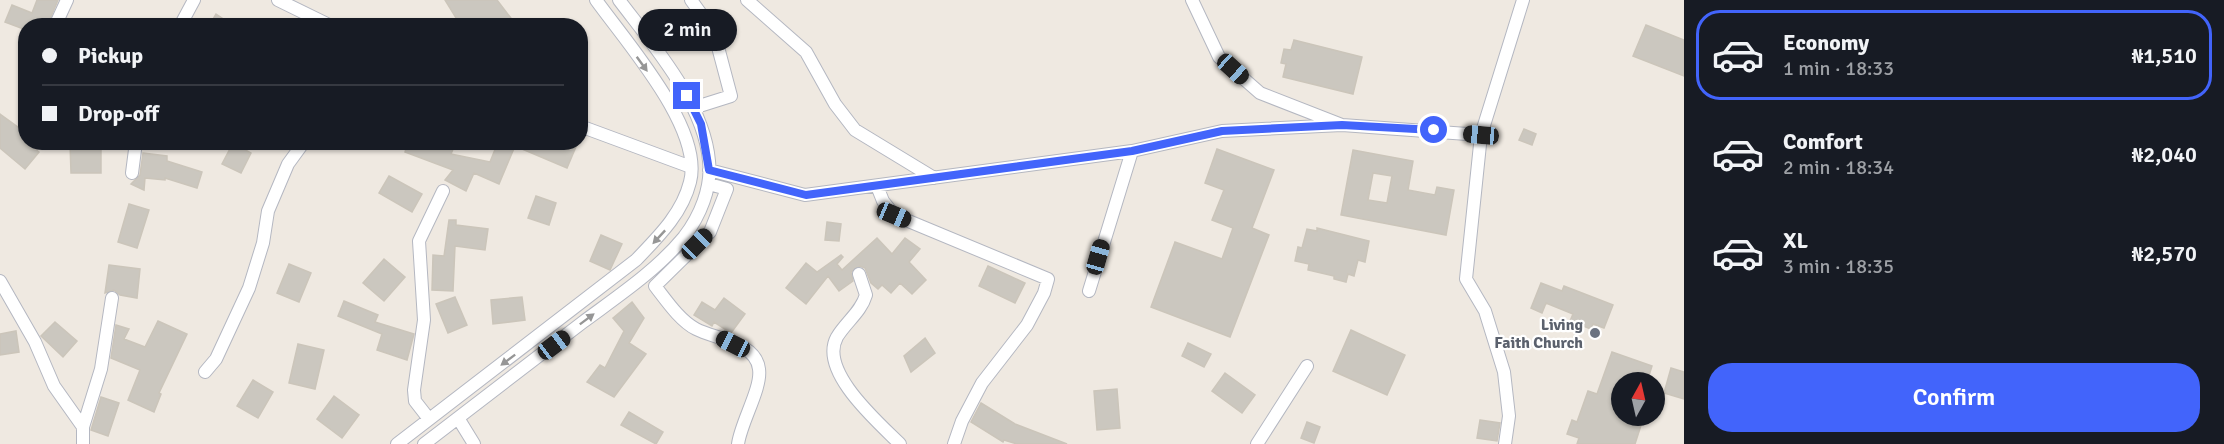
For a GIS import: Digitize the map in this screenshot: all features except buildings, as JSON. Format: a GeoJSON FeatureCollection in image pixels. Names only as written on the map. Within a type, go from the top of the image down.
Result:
{"type":"FeatureCollection","features":[{"type":"Feature","properties":{"kind":"street"},"geometry":{"type":"LineString","coordinates":[[59,18],[67,0]]}},
{"type":"Feature","properties":{"kind":"street"},"geometry":{"type":"LineString","coordinates":[[184,18],[194,0]]}},
{"type":"Feature","properties":{"kind":"street"},"geometry":{"type":"LineString","coordinates":[[278,0],[315,18]]}},
{"type":"Feature","properties":{"kind":"street"},"geometry":{"type":"LineString","coordinates":[[397,444],[636,260],[668,226],[685,198],[691,180],[690,146],[672,106],[596,0]]}},
{"type":"Feature","properties":{"kind":"street"},"geometry":{"type":"LineString","coordinates":[[424,444],[649,273],[684,237],[703,203],[709,184],[709,170],[701,124],[693,108],[619,0]]}},
{"type":"Feature","properties":{"kind":"street"},"geometry":{"type":"LineString","coordinates":[[690,0],[714,32],[731,96],[693,108]]}},
{"type":"Feature","properties":{"kind":"street"},"geometry":{"type":"LineString","coordinates":[[747,0],[806,52],[835,104],[855,130],[934,178]]}},
{"type":"Feature","properties":{"kind":"street"},"geometry":{"type":"LineString","coordinates":[[1192,0],[1220,57],[1260,93],[1342,125]]}},
{"type":"Feature","properties":{"kind":"street"},"geometry":{"type":"LineString","coordinates":[[1505,444],[1509,416],[1504,372],[1485,311],[1466,279],[1481,135],[1507,43],[1523,0]]}},
{"type":"Feature","properties":{"kind":"street"},"geometry":{"type":"LineString","coordinates":[[709,170],[806,195],[1132,151],[1222,131],[1342,125],[1481,135]]}},
{"type":"Feature","properties":{"kind":"street"},"geometry":{"type":"LineString","coordinates":[[588,129],[691,167]]}},
{"type":"Feature","properties":{"kind":"street"},"geometry":{"type":"LineString","coordinates":[[132,173],[134,150]]}},
{"type":"Feature","properties":{"kind":"street"},"geometry":{"type":"LineString","coordinates":[[205,372],[216,359],[249,288],[263,243],[268,211],[288,164],[298,150]]}},
{"type":"Feature","properties":{"kind":"street"},"geometry":{"type":"LineString","coordinates":[[1089,291],[1132,151]]}},
{"type":"Feature","properties":{"kind":"street"},"geometry":{"type":"LineString","coordinates":[[709,184],[727,189],[710,232],[655,286],[695,329],[715,335],[752,353],[759,369],[752,402],[740,428],[738,444]]}},
{"type":"Feature","properties":{"kind":"street"},"geometry":{"type":"LineString","coordinates":[[876,186],[883,201],[894,215],[1048,279],[1044,293],[1027,325],[982,383],[962,421],[954,444]]}},
{"type":"Feature","properties":{"kind":"street"},"geometry":{"type":"LineString","coordinates":[[429,419],[415,401],[414,390],[424,320],[419,241],[443,191]]}},
{"type":"Feature","properties":{"kind":"street"},"geometry":{"type":"LineString","coordinates":[[859,274],[866,295],[860,309],[836,338],[833,351],[835,364],[842,381],[900,444]]}},
{"type":"Feature","properties":{"kind":"street"},"geometry":{"type":"LineString","coordinates":[[0,281],[34,342],[54,386],[83,427]]}},
{"type":"Feature","properties":{"kind":"street"},"geometry":{"type":"LineString","coordinates":[[83,444],[83,427],[100,369],[112,298]]}},
{"type":"Feature","properties":{"kind":"street"},"geometry":{"type":"LineString","coordinates":[[1263,442],[1307,366]]}},
{"type":"Feature","properties":{"kind":"street"},"geometry":{"type":"LineString","coordinates":[[458,418],[474,444]]}},
{"type":"Feature","properties":{"kind":"place","name":"Living Faith Church"},"geometry":{"type":"Point","coordinates":[1595,333]}},
{"type":"Feature","properties":{"kind":"route"},"geometry":{"type":"LineString","coordinates":[[687,96],[701,124],[710,161],[709,170],[806,195],[1132,151],[1222,131],[1342,125],[1434,130]]}}]}
